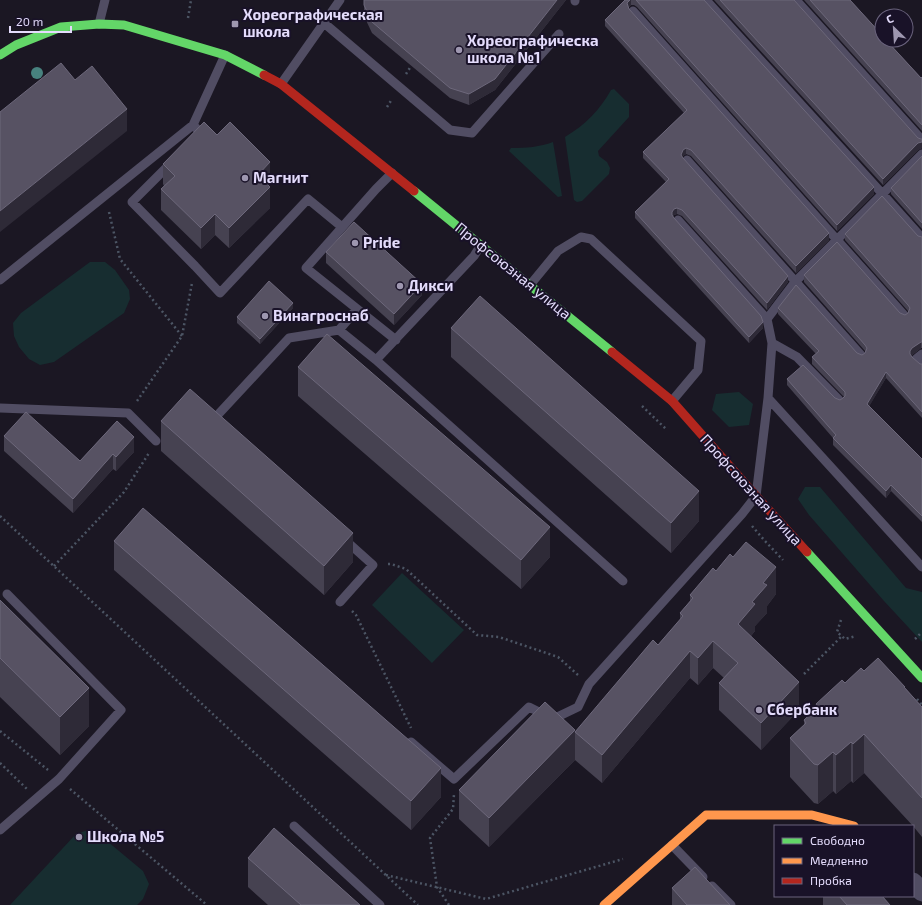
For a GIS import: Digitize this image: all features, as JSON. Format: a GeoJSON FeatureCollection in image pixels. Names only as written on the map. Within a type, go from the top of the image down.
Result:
{"type":"FeatureCollection","features":[{"type":"Feature","properties":{"kind":"street","name":"Профсоюзная улица"},"geometry":{"type":"LineString","coordinates":[[0,55],[16,45],[61,27],[100,24],[124,26],[225,55],[281,84],[672,401],[756,496],[922,678]]}},
{"type":"Feature","properties":{"kind":"street"},"geometry":{"type":"LineString","coordinates":[[604,905],[706,815],[812,815],[850,825]]}},
{"type":"Feature","properties":{"kind":"street"},"geometry":{"type":"LineString","coordinates":[[914,883],[922,892]]}},
{"type":"Feature","properties":{"kind":"lane"},"geometry":{"type":"LineString","coordinates":[[100,24],[105,0]]}},
{"type":"Feature","properties":{"kind":"lane"},"geometry":{"type":"LineString","coordinates":[[281,84],[340,0]]}},
{"type":"Feature","properties":{"kind":"lane"},"geometry":{"type":"LineString","coordinates":[[706,0],[922,238]]}},
{"type":"Feature","properties":{"kind":"lane"},"geometry":{"type":"LineString","coordinates":[[796,0],[922,140]]}},
{"type":"Feature","properties":{"kind":"lane"},"geometry":{"type":"LineString","coordinates":[[634,12],[904,315]]}},
{"type":"Feature","properties":{"kind":"lane"},"geometry":{"type":"LineString","coordinates":[[324,23],[450,130],[472,133],[559,34]]}},
{"type":"Feature","properties":{"kind":"lane"},"geometry":{"type":"LineString","coordinates":[[0,280],[193,125],[225,55]]}},
{"type":"Feature","properties":{"kind":"lane"},"geometry":{"type":"LineString","coordinates":[[190,144],[201,133],[193,125]]}},
{"type":"Feature","properties":{"kind":"lane"},"geometry":{"type":"LineString","coordinates":[[179,154],[132,202],[220,293],[308,199],[342,227]]}},
{"type":"Feature","properties":{"kind":"lane"},"geometry":{"type":"LineString","coordinates":[[767,319],[795,282],[922,154]]}},
{"type":"Feature","properties":{"kind":"lane"},"geometry":{"type":"LineString","coordinates":[[687,160],[860,355]]}},
{"type":"Feature","properties":{"kind":"lane"},"geometry":{"type":"LineString","coordinates":[[392,173],[306,268],[396,340]]}},
{"type":"Feature","properties":{"kind":"lane"},"geometry":{"type":"LineString","coordinates":[[404,736],[454,778],[529,707],[553,718],[578,707],[590,684],[742,514],[756,496],[768,398],[772,343],[767,319],[678,220]]}},
{"type":"Feature","properties":{"kind":"lane"},"geometry":{"type":"LineString","coordinates":[[530,285],[558,251],[581,237],[591,239],[701,341],[698,370],[672,401]]}},
{"type":"Feature","properties":{"kind":"lane"},"geometry":{"type":"LineString","coordinates":[[376,360],[474,256],[481,245]]}},
{"type":"Feature","properties":{"kind":"lane"},"geometry":{"type":"LineString","coordinates":[[225,431],[213,420],[289,338],[339,330],[357,309]]}},
{"type":"Feature","properties":{"kind":"lane"},"geometry":{"type":"LineString","coordinates":[[339,330],[376,360],[623,581]]}},
{"type":"Feature","properties":{"kind":"lane"},"geometry":{"type":"LineString","coordinates":[[772,343],[797,357],[839,400]]}},
{"type":"Feature","properties":{"kind":"lane"},"geometry":{"type":"LineString","coordinates":[[922,354],[916,359],[922,365]]}},
{"type":"Feature","properties":{"kind":"lane"},"geometry":{"type":"LineString","coordinates":[[768,398],[922,567]]}},
{"type":"Feature","properties":{"kind":"lane"},"geometry":{"type":"LineString","coordinates":[[0,408],[128,413],[156,441]]}},
{"type":"Feature","properties":{"kind":"lane"},"geometry":{"type":"LineString","coordinates":[[337,533],[373,565],[340,602]]}},
{"type":"Feature","properties":{"kind":"lane"},"geometry":{"type":"LineString","coordinates":[[0,830],[59,779],[121,710],[7,594]]}},
{"type":"Feature","properties":{"kind":"lane"},"geometry":{"type":"LineString","coordinates":[[294,826],[380,905]]}},
{"type":"Feature","properties":{"kind":"lane"},"geometry":{"type":"LineString","coordinates":[[672,845],[730,905]]}},
{"type":"Feature","properties":{"kind":"path"},"geometry":{"type":"LineString","coordinates":[[188,18],[191,0]]}},
{"type":"Feature","properties":{"kind":"path"},"geometry":{"type":"LineString","coordinates":[[105,195],[120,259],[182,336]]}},
{"type":"Feature","properties":{"kind":"path"},"geometry":{"type":"LineString","coordinates":[[128,413],[182,336],[195,266]]}},
{"type":"Feature","properties":{"kind":"path"},"geometry":{"type":"LineString","coordinates":[[638,402],[666,429]]}},
{"type":"Feature","properties":{"kind":"path"},"geometry":{"type":"LineString","coordinates":[[54,566],[124,492],[156,441]]}},
{"type":"Feature","properties":{"kind":"path"},"geometry":{"type":"LineString","coordinates":[[742,514],[786,563]]}},
{"type":"Feature","properties":{"kind":"path"},"geometry":{"type":"LineString","coordinates":[[0,516],[418,905]]}},
{"type":"Feature","properties":{"kind":"path"},"geometry":{"type":"LineString","coordinates":[[373,565],[391,564],[406,569],[478,634],[499,638],[558,657],[590,684]]}},
{"type":"Feature","properties":{"kind":"path"},"geometry":{"type":"LineString","coordinates":[[340,602],[356,615],[422,752]]}},
{"type":"Feature","properties":{"kind":"path"},"geometry":{"type":"LineString","coordinates":[[846,625],[841,619],[837,632],[845,639],[857,636]]}},
{"type":"Feature","properties":{"kind":"path"},"geometry":{"type":"LineString","coordinates":[[852,630],[861,640]]}},
{"type":"Feature","properties":{"kind":"path"},"geometry":{"type":"LineString","coordinates":[[913,641],[922,632]]}},
{"type":"Feature","properties":{"kind":"path"},"geometry":{"type":"LineString","coordinates":[[804,674],[842,636]]}},
{"type":"Feature","properties":{"kind":"path"},"geometry":{"type":"LineString","coordinates":[[912,694],[922,705]]}},
{"type":"Feature","properties":{"kind":"path"},"geometry":{"type":"LineString","coordinates":[[0,731],[59,779],[207,905]]}},
{"type":"Feature","properties":{"kind":"path"},"geometry":{"type":"LineString","coordinates":[[0,763],[36,799]]}},
{"type":"Feature","properties":{"kind":"path"},"geometry":{"type":"LineString","coordinates":[[448,905],[437,887],[430,838],[453,809],[454,778]]}},
{"type":"Feature","properties":{"kind":"path"},"geometry":{"type":"LineString","coordinates":[[386,875],[486,899],[627,858]]}},
{"type":"Feature","properties":{"kind":"green space"},"geometry":{"type":"Polygon","coordinates":[[[614,89],[629,104],[629,117],[598,151],[599,156],[607,162],[610,168],[609,174],[582,201],[577,202],[574,200],[565,137],[591,116],[602,104],[611,90],[614,89]]]}},
{"type":"Feature","properties":{"kind":"green space"},"geometry":{"type":"Polygon","coordinates":[[[553,142],[562,196],[558,197],[509,151],[511,148],[533,147],[553,142]]]}},
{"type":"Feature","properties":{"kind":"green space"},"geometry":{"type":"Polygon","coordinates":[[[90,262],[105,262],[115,270],[129,290],[130,299],[124,313],[54,362],[40,365],[29,359],[19,347],[14,336],[13,323],[21,313],[90,262]]]}},
{"type":"Feature","properties":{"kind":"green space"},"geometry":{"type":"Polygon","coordinates":[[[739,392],[753,404],[749,425],[729,427],[712,410],[716,394],[739,392]]]}},
{"type":"Feature","properties":{"kind":"green space"},"geometry":{"type":"Polygon","coordinates":[[[805,487],[820,487],[906,588],[922,592],[922,642],[809,515],[798,499],[805,487]]]}},
{"type":"Feature","properties":{"kind":"green space"},"geometry":{"type":"Polygon","coordinates":[[[402,573],[464,630],[432,663],[372,605],[402,573]]]}},
{"type":"Feature","properties":{"kind":"green space"},"geometry":{"type":"Polygon","coordinates":[[[85,831],[95,831],[143,871],[149,884],[143,899],[137,905],[10,905],[76,834],[85,831]]]}},
{"type":"Feature","properties":{"kind":"building","name":"Хореографическа школа №1"},"geometry":{"type":"Polygon","coordinates":[[[364,0],[557,0],[495,79],[469,94],[450,88],[372,22],[364,5],[364,0]]]}},
{"type":"Feature","properties":{"kind":"building"},"geometry":{"type":"Polygon","coordinates":[[[625,0],[630,0],[627,3],[629,9],[829,233],[796,266],[691,150],[686,148],[683,150],[681,155],[683,158],[788,276],[767,303],[682,210],[677,208],[672,212],[674,218],[761,316],[763,322],[749,337],[635,212],[669,179],[643,152],[687,110],[605,20],[625,0]]]}},
{"type":"Feature","properties":{"kind":"building"},"geometry":{"type":"Polygon","coordinates":[[[636,0],[704,0],[874,187],[837,225],[636,0]]]}},
{"type":"Feature","properties":{"kind":"building"},"geometry":{"type":"Polygon","coordinates":[[[720,0],[794,0],[918,138],[922,139],[922,142],[918,143],[883,179],[720,0]]]}},
{"type":"Feature","properties":{"kind":"building"},"geometry":{"type":"Polygon","coordinates":[[[810,0],[850,0],[874,26],[874,48],[893,48],[921,78],[922,77],[922,125],[810,0]]]}},
{"type":"Feature","properties":{"kind":"building"},"geometry":{"type":"Polygon","coordinates":[[[61,63],[75,80],[92,66],[127,109],[0,211],[0,112],[61,63]]]}},
{"type":"Feature","properties":{"kind":"building"},"geometry":{"type":"Polygon","coordinates":[[[204,122],[217,135],[230,122],[270,162],[258,175],[270,187],[229,228],[215,214],[201,228],[161,189],[175,176],[163,164],[204,122]]]}},
{"type":"Feature","properties":{"kind":"building"},"geometry":{"type":"Polygon","coordinates":[[[922,156],[922,223],[891,188],[922,156]]]}},
{"type":"Feature","properties":{"kind":"building"},"geometry":{"type":"Polygon","coordinates":[[[882,196],[918,236],[922,237],[922,342],[912,348],[910,354],[920,364],[922,364],[922,412],[886,372],[867,404],[922,459],[922,516],[891,485],[886,491],[833,438],[836,435],[787,379],[803,365],[835,398],[840,400],[845,396],[845,392],[812,357],[819,351],[778,308],[796,285],[857,353],[862,355],[865,353],[867,348],[865,345],[804,275],[837,242],[900,313],[905,315],[908,313],[910,308],[908,305],[845,234],[882,196]]]}},
{"type":"Feature","properties":{"kind":"building"},"geometry":{"type":"Polygon","coordinates":[[[354,222],[422,284],[394,314],[326,252],[354,222]]]}},
{"type":"Feature","properties":{"kind":"building","name":"Винагроснаб"},"geometry":{"type":"Polygon","coordinates":[[[269,281],[293,303],[260,339],[237,317],[269,281]]]}},
{"type":"Feature","properties":{"kind":"building"},"geometry":{"type":"Polygon","coordinates":[[[480,296],[699,491],[671,523],[451,328],[480,296]]]}},
{"type":"Feature","properties":{"kind":"building"},"geometry":{"type":"Polygon","coordinates":[[[327,334],[550,527],[521,560],[298,367],[327,334]]]}},
{"type":"Feature","properties":{"kind":"building"},"geometry":{"type":"Polygon","coordinates":[[[190,389],[353,533],[324,566],[161,421],[190,389]]]}},
{"type":"Feature","properties":{"kind":"building"},"geometry":{"type":"Polygon","coordinates":[[[26,412],[80,461],[117,421],[134,437],[116,457],[113,454],[73,499],[4,436],[26,412]]]}},
{"type":"Feature","properties":{"kind":"building"},"geometry":{"type":"Polygon","coordinates":[[[143,508],[441,768],[411,801],[114,541],[143,508]]]}},
{"type":"Feature","properties":{"kind":"building"},"geometry":{"type":"Polygon","coordinates":[[[746,542],[776,567],[763,583],[767,585],[752,602],[755,604],[738,624],[799,682],[761,723],[719,683],[738,663],[713,641],[698,658],[690,651],[602,755],[575,732],[653,640],[658,645],[683,616],[680,613],[693,598],[690,595],[713,568],[716,571],[730,554],[733,557],[746,542]]]}},
{"type":"Feature","properties":{"kind":"building"},"geometry":{"type":"Polygon","coordinates":[[[0,600],[89,688],[60,717],[0,658],[0,600]]]}},
{"type":"Feature","properties":{"kind":"building"},"geometry":{"type":"Polygon","coordinates":[[[878,658],[922,707],[922,798],[864,734],[853,744],[851,742],[836,755],[833,752],[818,765],[814,764],[790,738],[806,723],[804,720],[818,707],[816,704],[842,680],[845,683],[861,668],[864,671],[878,658]]]}},
{"type":"Feature","properties":{"kind":"building"},"geometry":{"type":"Polygon","coordinates":[[[545,702],[575,730],[489,818],[459,790],[545,702]]]}},
{"type":"Feature","properties":{"kind":"building"},"geometry":{"type":"Polygon","coordinates":[[[274,828],[360,905],[301,905],[248,858],[274,828]]]}},
{"type":"Feature","properties":{"kind":"building"},"geometry":{"type":"Polygon","coordinates":[[[695,867],[730,905],[687,905],[672,888],[695,867]]]}},
{"type":"Feature","properties":{"kind":"building"},"geometry":{"type":"Polygon","coordinates":[[[840,897],[883,897],[890,905],[847,905],[840,897]]]}},
{"type":"Feature","properties":{"kind":"traffic: fast"},"geometry":{"type":"LineString","coordinates":[[0,55],[16,45],[61,27],[99,24],[124,25],[225,55],[264,75]]}},
{"type":"Feature","properties":{"kind":"traffic: fast"},"geometry":{"type":"LineString","coordinates":[[414,191],[612,352]]}},
{"type":"Feature","properties":{"kind":"traffic: fast"},"geometry":{"type":"LineString","coordinates":[[807,552],[922,678]]}},
{"type":"Feature","properties":{"kind":"traffic: slow"},"geometry":{"type":"LineString","coordinates":[[604,905],[706,815],[812,815],[850,825]]}},
{"type":"Feature","properties":{"kind":"traffic: jam"},"geometry":{"type":"LineString","coordinates":[[264,75],[281,84],[414,191]]}},
{"type":"Feature","properties":{"kind":"traffic: jam"},"geometry":{"type":"LineString","coordinates":[[612,352],[672,401],[807,552]]}},
{"type":"Feature","properties":{"kind":"place","name":"Хореографическая школа"},"geometry":{"type":"Point","coordinates":[235,24]}},
{"type":"Feature","properties":{"kind":"place","name":"Хореографическа школа №1"},"geometry":{"type":"Point","coordinates":[459,50]}},
{"type":"Feature","properties":{"kind":"place","name":"Магнит"},"geometry":{"type":"Point","coordinates":[245,178]}},
{"type":"Feature","properties":{"kind":"place","name":"Pride"},"geometry":{"type":"Point","coordinates":[355,243]}},
{"type":"Feature","properties":{"kind":"place","name":"Дикси"},"geometry":{"type":"Point","coordinates":[400,286]}},
{"type":"Feature","properties":{"kind":"place","name":"Винагроснаб"},"geometry":{"type":"Point","coordinates":[265,316]}},
{"type":"Feature","properties":{"kind":"place","name":"Сбербанк"},"geometry":{"type":"Point","coordinates":[759,710]}},
{"type":"Feature","properties":{"kind":"place","name":"Школа №5"},"geometry":{"type":"Point","coordinates":[79,837]}}]}
